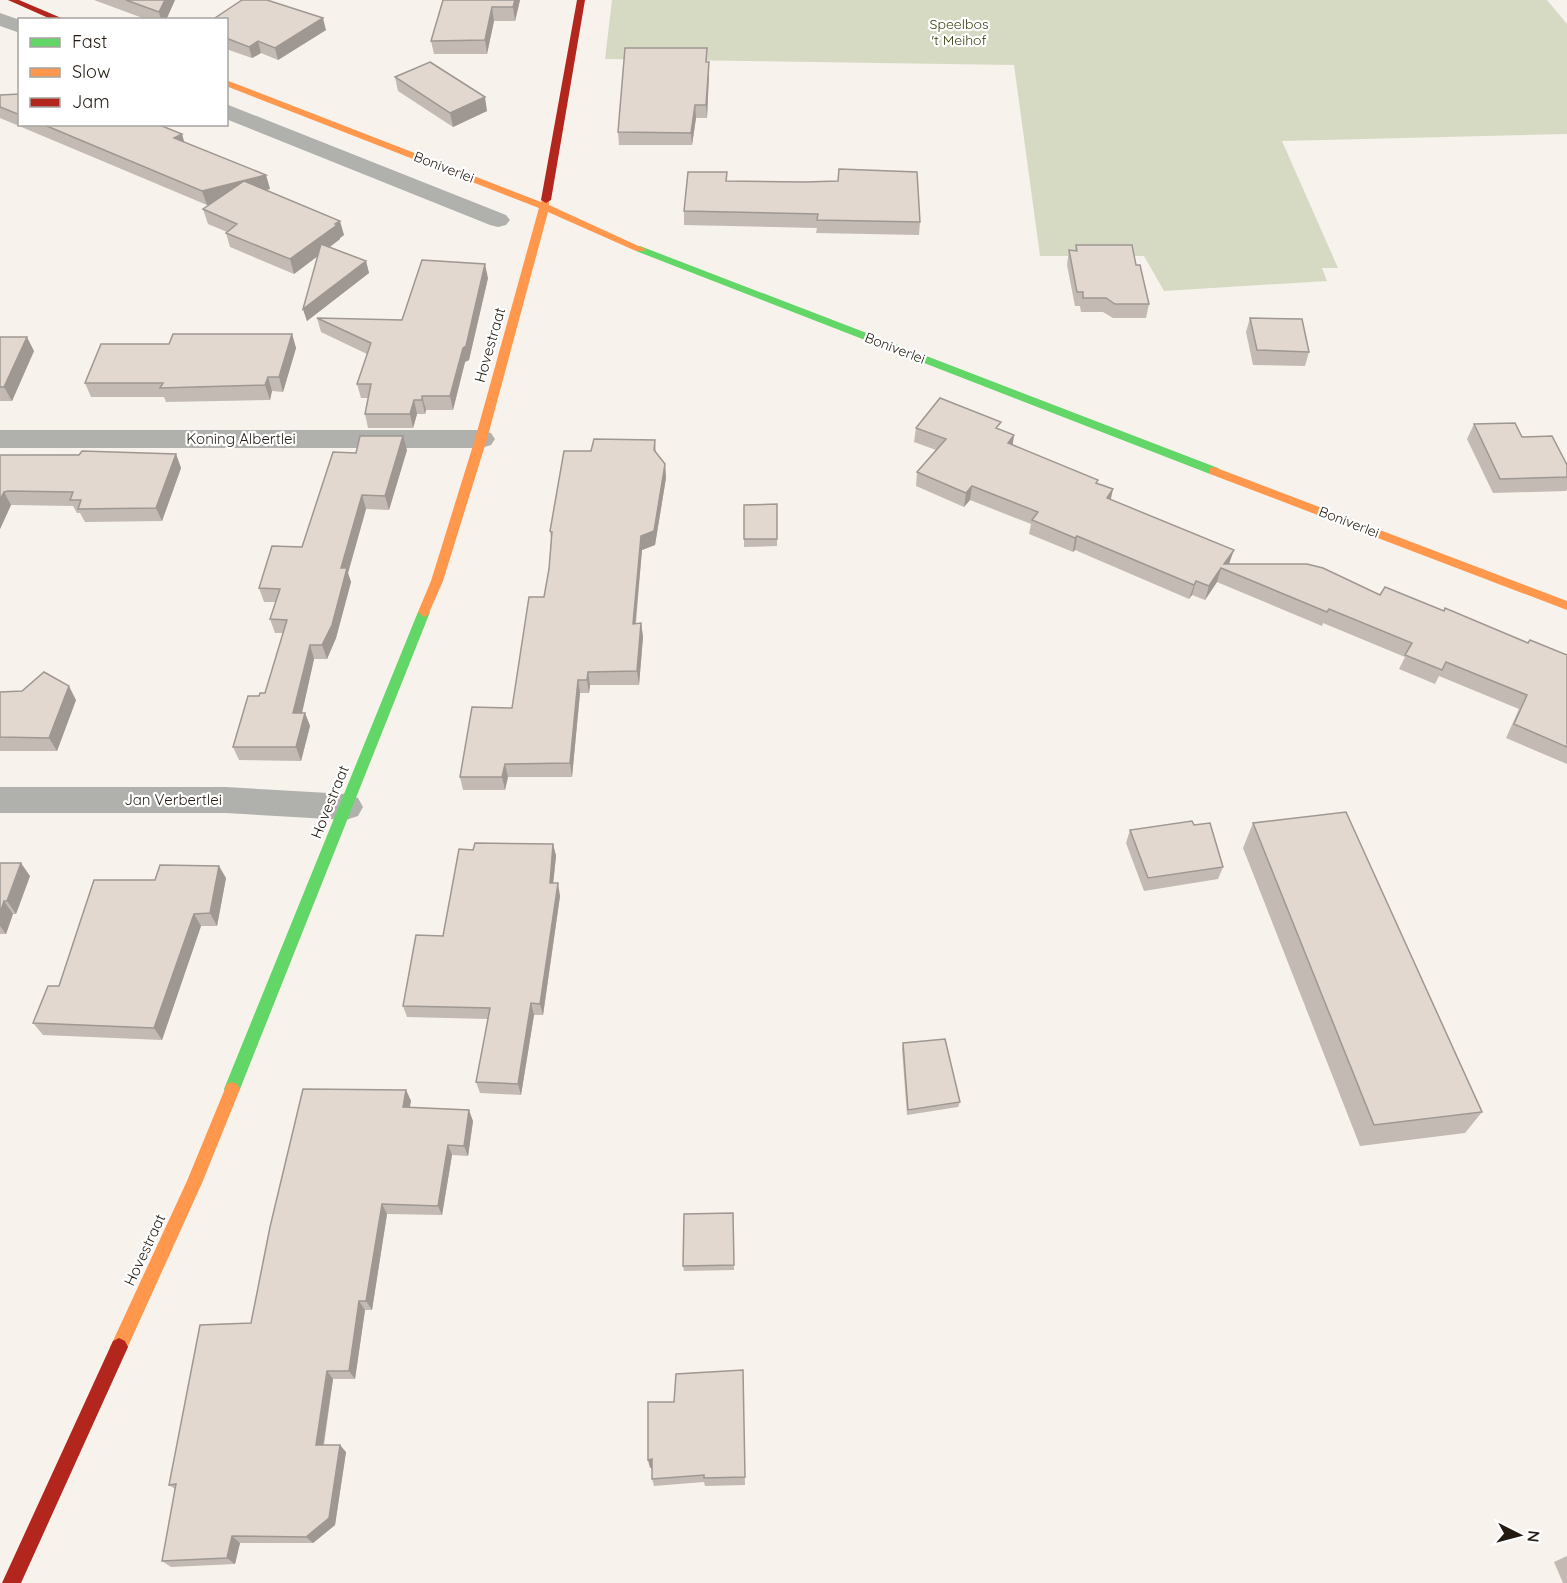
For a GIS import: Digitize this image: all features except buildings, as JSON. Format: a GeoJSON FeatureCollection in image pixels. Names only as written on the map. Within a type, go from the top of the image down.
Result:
{"type":"FeatureCollection","features":[{"type":"Feature","properties":{"kind":"street"},"geometry":{"type":"LineString","coordinates":[[12,0],[57,18]]}},
{"type":"Feature","properties":{"kind":"street","name":"Hovestraat"},"geometry":{"type":"LineString","coordinates":[[11,1583],[194,1183],[437,581],[481,439],[545,207],[581,0]]}},
{"type":"Feature","properties":{"kind":"street"},"geometry":{"type":"LineString","coordinates":[[0,19],[18,26]]}},
{"type":"Feature","properties":{"kind":"street","name":"Boniverlei"},"geometry":{"type":"LineString","coordinates":[[228,84],[545,207],[628,244],[747,291],[1567,606]]}},
{"type":"Feature","properties":{"kind":"street","name":"Boniverlei"},"geometry":{"type":"LineString","coordinates":[[228,112],[498,220]]}},
{"type":"Feature","properties":{"kind":"street","name":"Koning Albertlei"},"geometry":{"type":"LineString","coordinates":[[0,439],[481,439]]}},
{"type":"Feature","properties":{"kind":"street","name":"Jan Verbertlei"},"geometry":{"type":"LineString","coordinates":[[0,800],[226,800],[346,807]]}},
{"type":"Feature","properties":{"kind":"green space","name":"Speelbos 't Meihof"},"geometry":{"type":"Polygon","coordinates":[[[612,0],[1547,0],[1567,24],[1567,134],[1282,141],[1338,268],[1322,268],[1327,281],[1164,291],[1144,256],[1040,256],[1014,65],[605,59],[612,0]]]}},
{"type":"Feature","properties":{"kind":"traffic: fast"},"geometry":{"type":"LineString","coordinates":[[640,249],[1214,471]]}},
{"type":"Feature","properties":{"kind":"traffic: fast"},"geometry":{"type":"LineString","coordinates":[[232,1089],[424,612]]}},
{"type":"Feature","properties":{"kind":"traffic: slow"},"geometry":{"type":"LineString","coordinates":[[228,84],[545,207],[640,249]]}},
{"type":"Feature","properties":{"kind":"traffic: slow"},"geometry":{"type":"LineString","coordinates":[[424,612],[437,581],[481,439],[546,200]]}},
{"type":"Feature","properties":{"kind":"traffic: slow"},"geometry":{"type":"LineString","coordinates":[[1214,471],[1567,606]]}},
{"type":"Feature","properties":{"kind":"traffic: slow"},"geometry":{"type":"LineString","coordinates":[[119,1347],[194,1183],[232,1089]]}},
{"type":"Feature","properties":{"kind":"traffic: jam"},"geometry":{"type":"LineString","coordinates":[[12,0],[57,18]]}},
{"type":"Feature","properties":{"kind":"traffic: jam"},"geometry":{"type":"LineString","coordinates":[[546,200],[581,0]]}},
{"type":"Feature","properties":{"kind":"traffic: jam"},"geometry":{"type":"LineString","coordinates":[[11,1583],[119,1347]]}}]}
